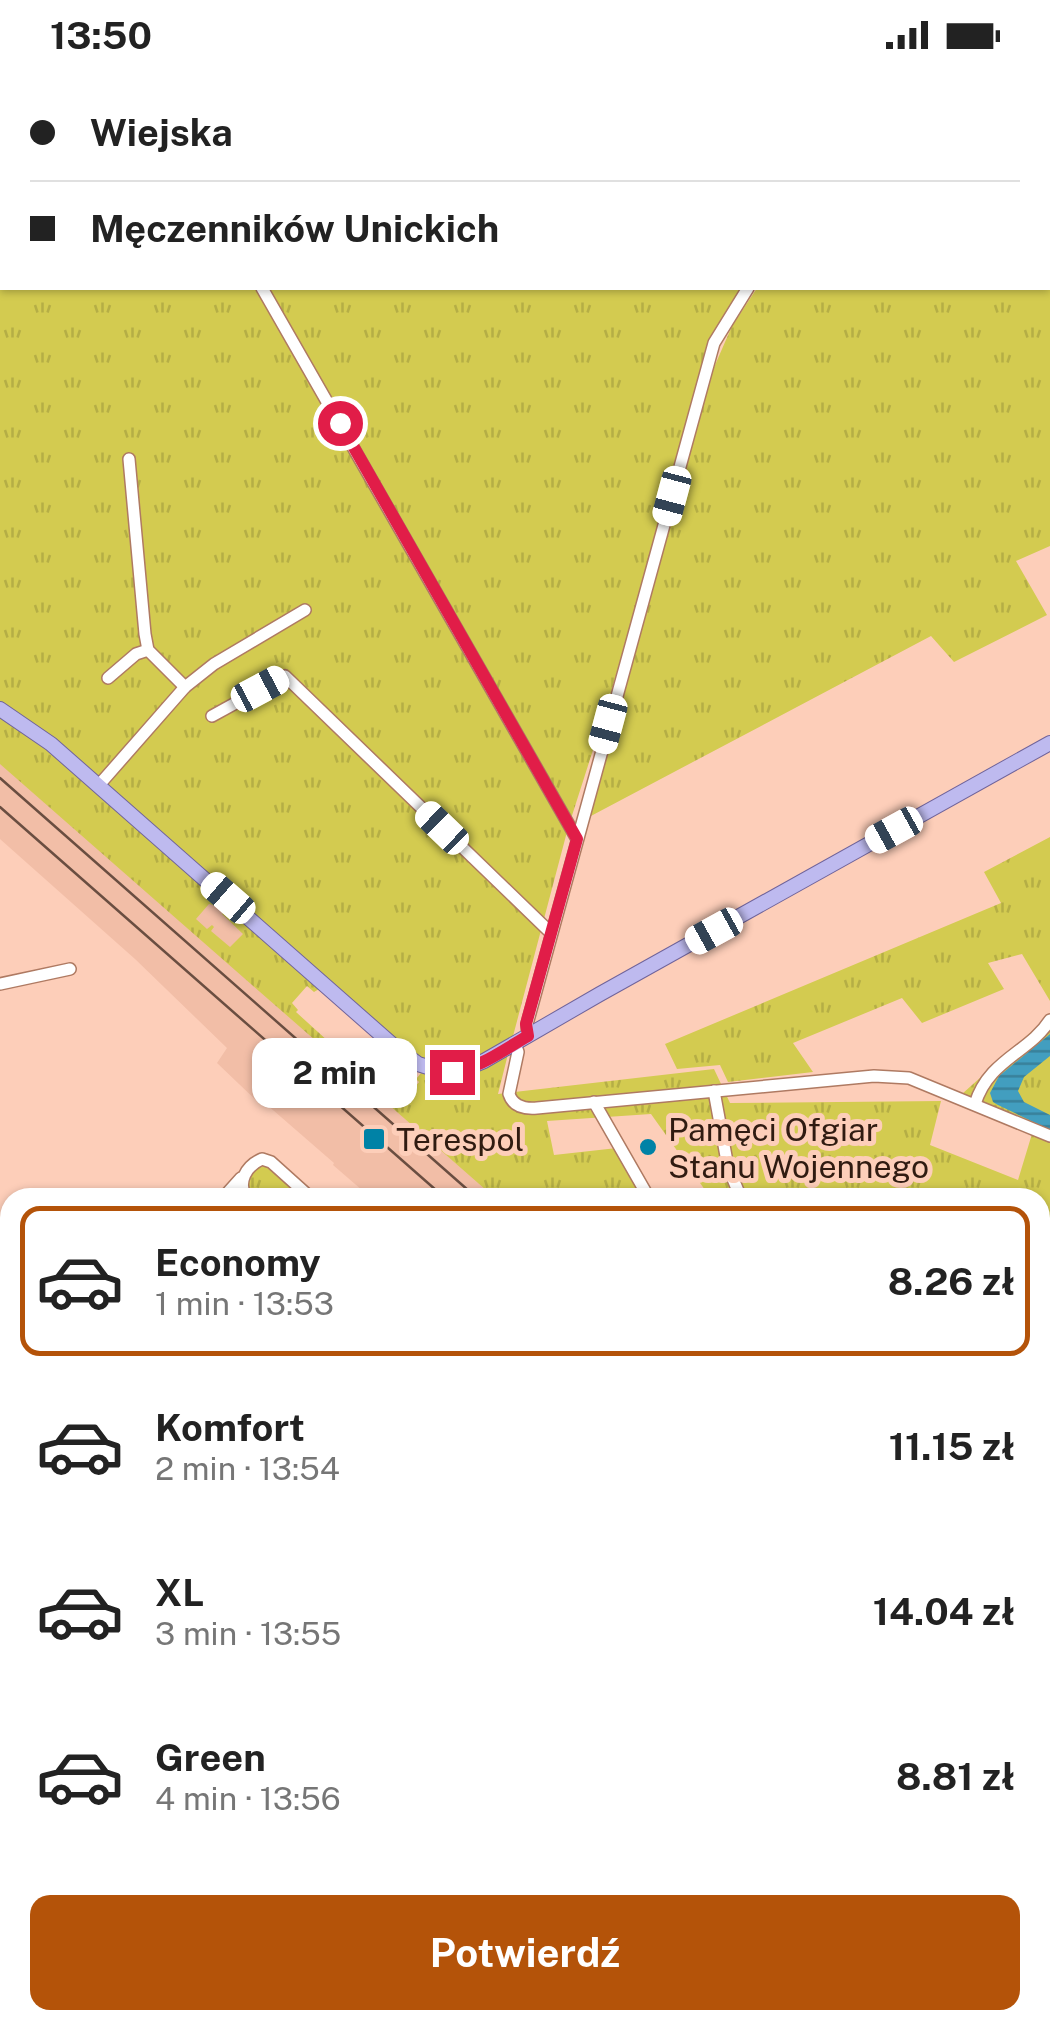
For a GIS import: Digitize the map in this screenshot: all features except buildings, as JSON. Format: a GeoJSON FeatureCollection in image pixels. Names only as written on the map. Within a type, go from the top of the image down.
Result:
{"type":"FeatureCollection","features":[{"type":"Feature","properties":{"kind":"main road"},"geometry":{"type":"LineString","coordinates":[[0,709],[33,730],[99,785],[411,1060],[436,1070],[460,1071],[1050,743]]}},
{"type":"Feature","properties":{"kind":"street"},"geometry":{"type":"LineString","coordinates":[[263,290],[577,839]]}},
{"type":"Feature","properties":{"kind":"street"},"geometry":{"type":"LineString","coordinates":[[747,290],[714,343],[526,1024],[517,1042],[509,1094],[515,1104],[530,1109],[874,1076],[909,1078],[1050,1136]]}},
{"type":"Feature","properties":{"kind":"street"},"geometry":{"type":"LineString","coordinates":[[129,459],[148,650],[185,687]]}},
{"type":"Feature","properties":{"kind":"street"},"geometry":{"type":"LineString","coordinates":[[99,785],[185,687],[214,664],[305,610]]}},
{"type":"Feature","properties":{"kind":"street"},"geometry":{"type":"LineString","coordinates":[[108,678],[136,654],[148,650]]}},
{"type":"Feature","properties":{"kind":"street"},"geometry":{"type":"LineString","coordinates":[[212,716],[285,676],[551,933]]}},
{"type":"Feature","properties":{"kind":"street"},"geometry":{"type":"LineString","coordinates":[[0,984],[70,969]]}},
{"type":"Feature","properties":{"kind":"street"},"geometry":{"type":"LineString","coordinates":[[975,1104],[986,1081],[1050,1020]]}},
{"type":"Feature","properties":{"kind":"street"},"geometry":{"type":"LineString","coordinates":[[718,1090],[728,1167],[737,1188]]}},
{"type":"Feature","properties":{"kind":"street"},"geometry":{"type":"LineString","coordinates":[[594,1102],[643,1188]]}},
{"type":"Feature","properties":{"kind":"street"},"geometry":{"type":"LineString","coordinates":[[232,1188],[256,1162],[265,1160],[299,1188]]}},
{"type":"Feature","properties":{"kind":"street"},"geometry":{"type":"LineString","coordinates":[[241,1188],[244,1175]]}},
{"type":"Feature","properties":{"kind":"shaded area"},"geometry":{"type":"Polygon","coordinates":[[[0,752],[209,895],[252,934],[233,957],[375,1083],[379,1079],[399,1097],[408,1098],[503,1188],[360,1188],[217,1063],[227,1048],[135,959],[0,839],[0,752]]]}},
{"type":"Feature","properties":{"kind":"green space"},"geometry":{"type":"Polygon","coordinates":[[[0,290],[741,290],[719,326],[702,369],[609,700],[568,828],[512,1040],[482,1057],[450,1067],[420,1060],[0,704],[0,290]]]}},
{"type":"Feature","properties":{"kind":"green space"},"geometry":{"type":"Polygon","coordinates":[[[756,290],[1050,290],[1050,546],[1016,561],[1047,615],[954,662],[931,636],[589,817],[712,372],[732,326],[756,290]]]}},
{"type":"Feature","properties":{"kind":"green space"},"geometry":{"type":"Polygon","coordinates":[[[0,717],[48,750],[220,901],[216,906],[209,904],[196,919],[207,929],[212,925],[211,931],[230,947],[243,934],[222,914],[224,905],[319,989],[314,992],[307,986],[292,1003],[296,1012],[374,1083],[379,1079],[399,1097],[406,1098],[421,1073],[456,1078],[508,1054],[498,1094],[714,1069],[730,1103],[941,1101],[930,1145],[1018,1180],[1035,1124],[962,1094],[1050,1015],[1050,1188],[704,1188],[651,1114],[547,1121],[554,1155],[617,1148],[640,1188],[484,1188],[0,764],[0,717]]]}},
{"type":"Feature","properties":{"kind":"green space"},"geometry":{"type":"Polygon","coordinates":[[[1050,837],[1050,1001],[1022,954],[988,963],[1004,989],[922,1023],[902,998],[793,1043],[813,1072],[728,1082],[720,1065],[677,1069],[665,1044],[1001,903],[984,872],[1050,837]]]}},
{"type":"Feature","properties":{"kind":"green space"},"geometry":{"type":"Polygon","coordinates":[[[257,1166],[268,1167],[292,1188],[248,1188],[247,1177],[257,1166]]]}},
{"type":"Feature","properties":{"kind":"water"},"geometry":{"type":"Polygon","coordinates":[[[1050,1034],[1050,1056],[1024,1077],[1018,1091],[1024,1102],[1050,1115],[1050,1130],[993,1102],[990,1093],[999,1076],[1050,1034]]]}},
{"type":"Feature","properties":{"kind":"railway"},"geometry":{"type":"LineString","coordinates":[[0,778],[466,1188]]}},
{"type":"Feature","properties":{"kind":"railway"},"geometry":{"type":"LineString","coordinates":[[0,807],[434,1188]]}},
{"type":"Feature","properties":{"kind":"place","name":"Terespol"},"geometry":{"type":"Point","coordinates":[374,1139]}},
{"type":"Feature","properties":{"kind":"place","name":"Pamęci Ofgiar Stanu Wojennego"},"geometry":{"type":"Point","coordinates":[648,1147]}},
{"type":"Feature","properties":{"kind":"route"},"geometry":{"type":"LineString","coordinates":[[340,423],[577,839],[526,1024],[528,1036],[484,1061],[452,1072]]}}]}
